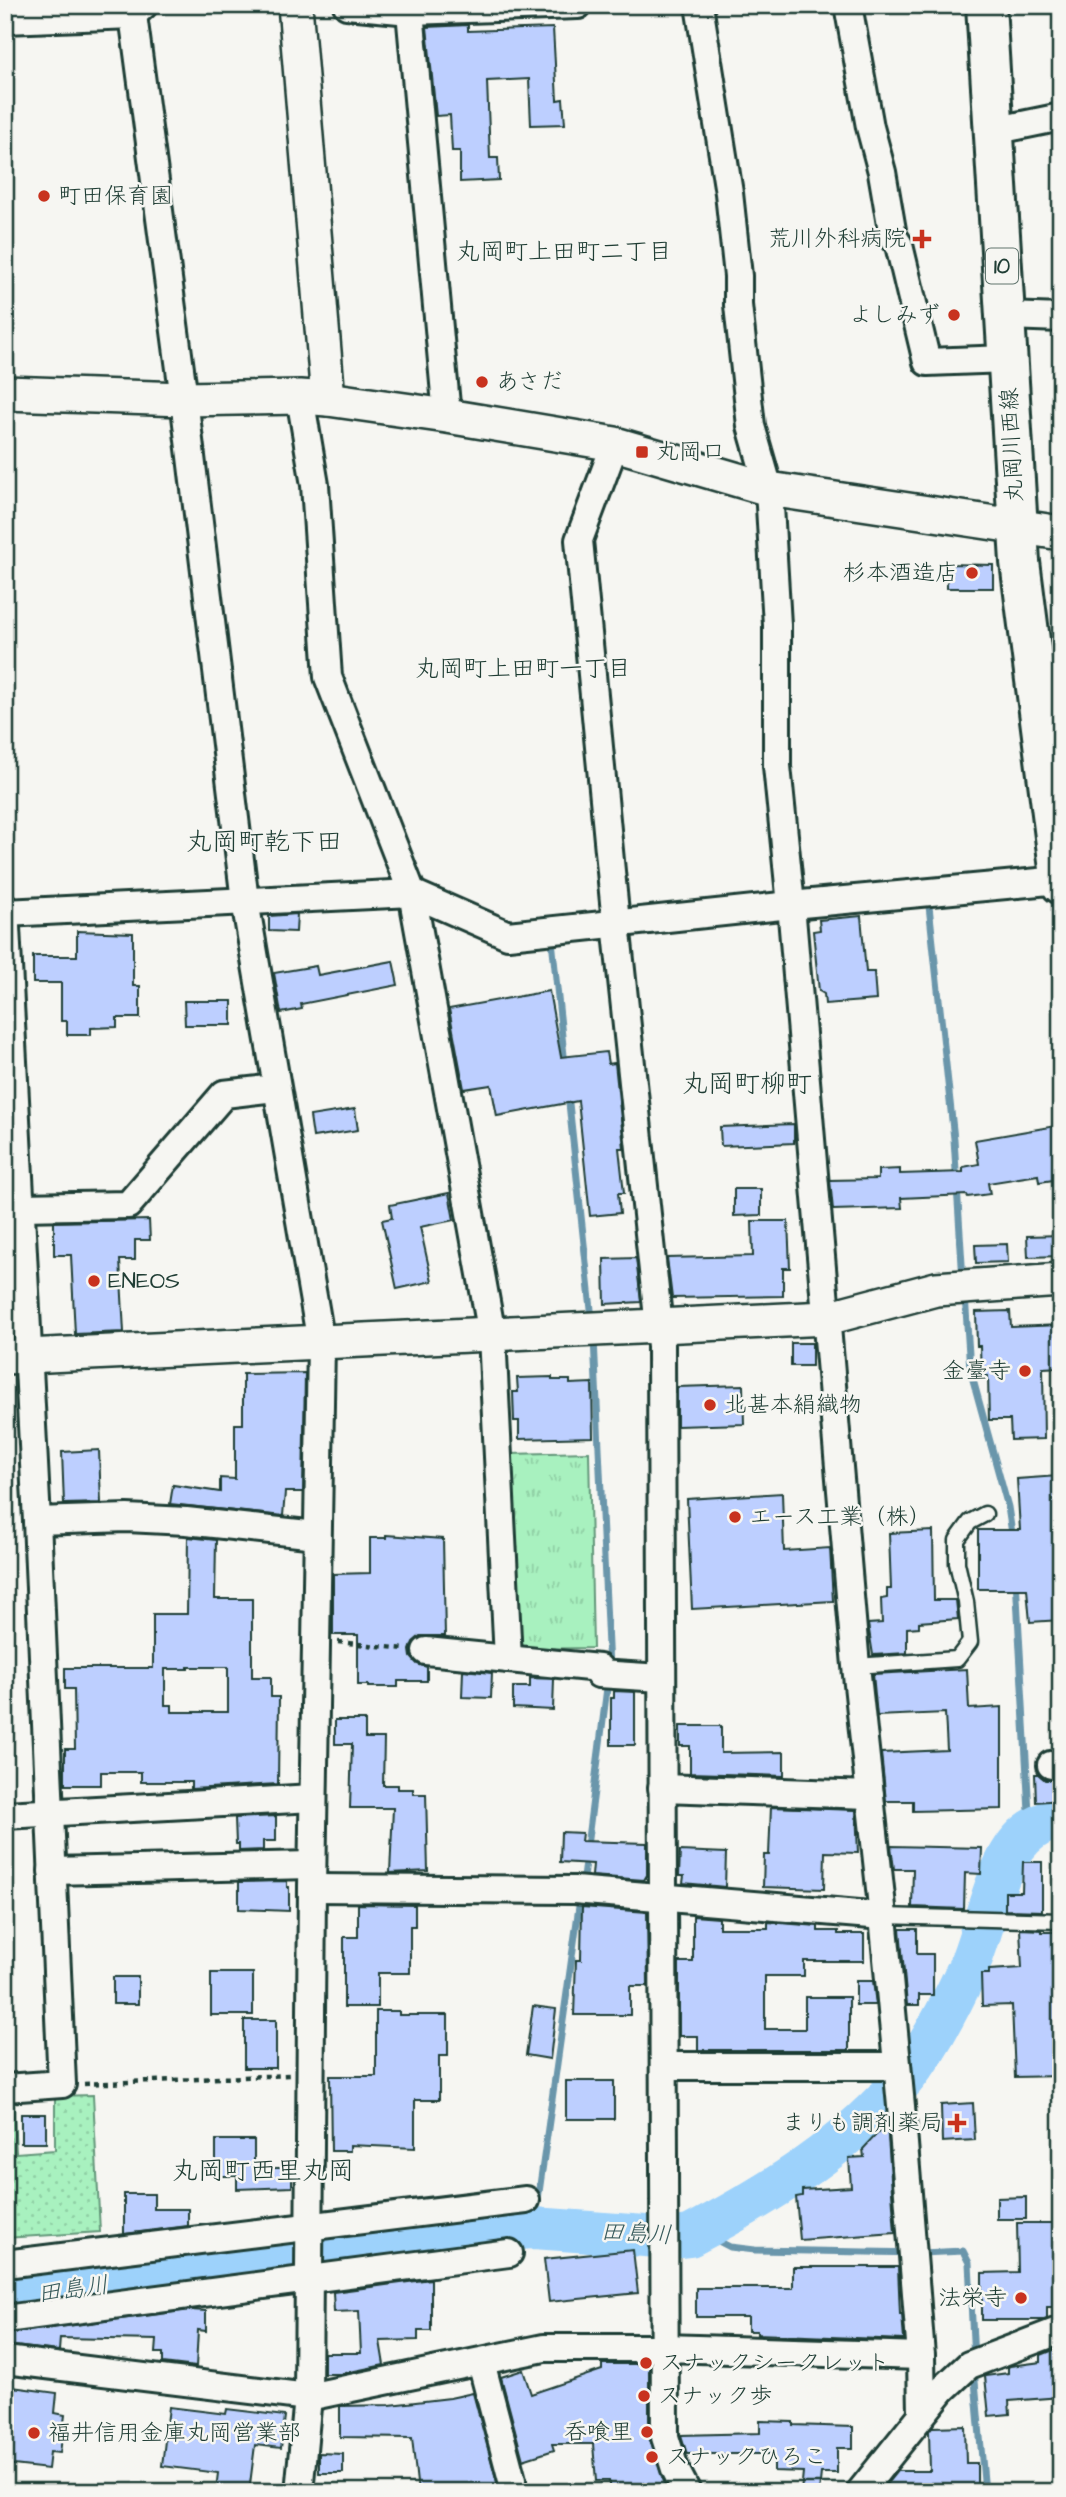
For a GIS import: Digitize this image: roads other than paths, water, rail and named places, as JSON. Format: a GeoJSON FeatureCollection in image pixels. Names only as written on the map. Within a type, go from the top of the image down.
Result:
{"type":"FeatureCollection","features":[{"type":"Feature","properties":{"kind":"main road","name":"丸岡川西線"},"geometry":{"type":"LineString","coordinates":[[986,5],[1017,527],[1060,882]]}},
{"type":"Feature","properties":{"kind":"street"},"geometry":{"type":"LineString","coordinates":[[295,5],[314,398],[315,485],[328,677],[412,893],[492,1335],[508,1659]]}},
{"type":"Feature","properties":{"kind":"street"},"geometry":{"type":"LineString","coordinates":[[347,5],[410,11],[578,5]]}},
{"type":"Feature","properties":{"kind":"street"},"geometry":{"type":"LineString","coordinates":[[699,5],[729,193],[751,426],[769,489],[777,625],[777,766],[856,1666],[901,2106],[921,2356],[922,2414]]}},
{"type":"Feature","properties":{"kind":"street"},"geometry":{"type":"LineString","coordinates":[[848,5],[893,236],[899,245],[927,362],[1007,359]]}},
{"type":"Feature","properties":{"kind":"street"},"geometry":{"type":"LineString","coordinates":[[5,20],[132,8],[184,399],[245,901],[275,1088],[321,1343],[312,1877],[309,2397],[299,2492]]}},
{"type":"Feature","properties":{"kind":"street"},"geometry":{"type":"LineString","coordinates":[[410,11],[447,415]]}},
{"type":"Feature","properties":{"kind":"street"},"geometry":{"type":"LineString","coordinates":[[993,131],[1061,117]]}},
{"type":"Feature","properties":{"kind":"street"},"geometry":{"type":"LineString","coordinates":[[1005,316],[1061,318]]}},
{"type":"Feature","properties":{"kind":"street"},"geometry":{"type":"LineString","coordinates":[[5,393],[184,399],[314,398],[447,415],[615,444],[769,489],[1061,533]]}},
{"type":"Feature","properties":{"kind":"street"},"geometry":{"type":"LineString","coordinates":[[615,444],[579,540],[661,1346],[665,2437],[675,2469],[687,2492]]}},
{"type":"Feature","properties":{"kind":"street"},"geometry":{"type":"LineString","coordinates":[[5,913],[412,893],[508,935],[791,905],[1060,882]]}},
{"type":"Feature","properties":{"kind":"street"},"geometry":{"type":"LineString","coordinates":[[5,908],[20,1207],[17,1356],[37,1521],[62,2084],[5,2088]]}},
{"type":"Feature","properties":{"kind":"street"},"geometry":{"type":"LineString","coordinates":[[20,1207],[128,1205],[224,1094],[275,1088]]}},
{"type":"Feature","properties":{"kind":"street"},"geometry":{"type":"LineString","coordinates":[[17,1356],[827,1318],[936,1289],[1061,1280]]}},
{"type":"Feature","properties":{"kind":"street"},"geometry":{"type":"LineString","coordinates":[[37,1521],[127,1518],[186,1521],[317,1535]]}},
{"type":"Feature","properties":{"kind":"street"},"geometry":{"type":"LineString","coordinates":[[426,1651],[599,1668],[599,1674],[661,1678]]}},
{"type":"Feature","properties":{"kind":"street"},"geometry":{"type":"LineString","coordinates":[[662,1788],[870,1795]]}},
{"type":"Feature","properties":{"kind":"street"},"geometry":{"type":"LineString","coordinates":[[5,1815],[313,1798]]}},
{"type":"Feature","properties":{"kind":"street"},"geometry":{"type":"LineString","coordinates":[[52,1871],[312,1877],[575,1890],[883,1916]]}},
{"type":"Feature","properties":{"kind":"street"},"geometry":{"type":"LineString","coordinates":[[664,2066],[896,2067]]}},
{"type":"Feature","properties":{"kind":"street"},"geometry":{"type":"LineString","coordinates":[[5,2264],[526,2200]]}},
{"type":"Feature","properties":{"kind":"street"},"geometry":{"type":"LineString","coordinates":[[5,2319],[509,2253]]}},
{"type":"Feature","properties":{"kind":"street"},"geometry":{"type":"LineString","coordinates":[[860,2492],[942,2390],[968,2365],[1061,2330]]}},
{"type":"Feature","properties":{"kind":"street"},"geometry":{"type":"LineString","coordinates":[[5,2360],[309,2397],[544,2348],[664,2348],[921,2356]]}},
{"type":"Feature","properties":{"kind":"street"},"geometry":{"type":"LineString","coordinates":[[481,2362],[512,2480]]}},
{"type":"Feature","properties":{"kind":"lane"},"geometry":{"type":"LineString","coordinates":[[856,1666],[957,1659],[970,1642],[966,1602],[957,1563],[957,1540],[970,1522],[985,1514]]}},
{"type":"Feature","properties":{"kind":"lane"},"geometry":{"type":"LineString","coordinates":[[883,1916],[1061,1921]]}},
{"type":"Feature","properties":{"kind":"waterway"},"geometry":{"type":"LineString","coordinates":[[935,901],[929,906],[954,1139],[963,1280]]}},
{"type":"Feature","properties":{"kind":"waterway"},"geometry":{"type":"LineString","coordinates":[[552,940],[565,1065]]}},
{"type":"Feature","properties":{"kind":"waterway"},"geometry":{"type":"LineString","coordinates":[[568,1094],[592,1319]]}},
{"type":"Feature","properties":{"kind":"waterway"},"geometry":{"type":"LineString","coordinates":[[965,1295],[970,1369],[1008,1507],[1013,1540]]}},
{"type":"Feature","properties":{"kind":"waterway"},"geometry":{"type":"LineString","coordinates":[[594,1338],[609,1668]]}},
{"type":"Feature","properties":{"kind":"waterway"},"geometry":{"type":"LineString","coordinates":[[1016,1579],[1030,1830]]}},
{"type":"Feature","properties":{"kind":"waterway"},"geometry":{"type":"LineString","coordinates":[[534,2228],[608,1680]]}},
{"type":"Feature","properties":{"kind":"waterway","name":"田島川"},"geometry":{"type":"LineString","coordinates":[[5,2300],[518,2229],[673,2238],[690,2236],[779,2185],[834,2146],[884,2101],[907,2075],[933,2037],[962,1982],[1000,1874],[1009,1857],[1019,1842],[1032,1830],[1061,1816]]}},
{"type":"Feature","properties":{"kind":"waterway"},"geometry":{"type":"LineString","coordinates":[[699,2231],[730,2247],[755,2250],[922,2253],[963,2251],[969,2263],[974,2359]]}},
{"type":"Feature","properties":{"kind":"waterway"},"geometry":{"type":"LineString","coordinates":[[974,2370],[985,2492]]}},
{"type":"Feature","properties":{"kind":"place","name":"町田保育園"},"geometry":{"type":"Point","coordinates":[44,196]}},
{"type":"Feature","properties":{"kind":"place","name":"荒川外科病院"},"geometry":{"type":"Point","coordinates":[922,239]}},
{"type":"Feature","properties":{"kind":"place","name":"よしみず"},"geometry":{"type":"Point","coordinates":[954,315]}},
{"type":"Feature","properties":{"kind":"place","name":"あさだ"},"geometry":{"type":"Point","coordinates":[482,382]}},
{"type":"Feature","properties":{"kind":"place","name":"丸岡口"},"geometry":{"type":"Point","coordinates":[642,452]}},
{"type":"Feature","properties":{"kind":"place","name":"杉本酒造店"},"geometry":{"type":"Point","coordinates":[972,573]}},
{"type":"Feature","properties":{"kind":"place","name":"ENEOS"},"geometry":{"type":"Point","coordinates":[94,1281]}},
{"type":"Feature","properties":{"kind":"place","name":"金臺寺"},"geometry":{"type":"Point","coordinates":[1025,1371]}},
{"type":"Feature","properties":{"kind":"place","name":"北甚本絹織物"},"geometry":{"type":"Point","coordinates":[710,1405]}},
{"type":"Feature","properties":{"kind":"place","name":"エース工業（株）"},"geometry":{"type":"Point","coordinates":[735,1517]}},
{"type":"Feature","properties":{"kind":"place","name":"まりも調剤薬局"},"geometry":{"type":"Point","coordinates":[957,2123]}},
{"type":"Feature","properties":{"kind":"place","name":"法栄寺"},"geometry":{"type":"Point","coordinates":[1021,2298]}},
{"type":"Feature","properties":{"kind":"place","name":"スナックシークレット"},"geometry":{"type":"Point","coordinates":[646,2363]}},
{"type":"Feature","properties":{"kind":"place","name":"スナック歩"},"geometry":{"type":"Point","coordinates":[644,2396]}},
{"type":"Feature","properties":{"kind":"place","name":"呑喰里"},"geometry":{"type":"Point","coordinates":[647,2432]}},
{"type":"Feature","properties":{"kind":"place","name":"福井信用金庫丸岡営業部"},"geometry":{"type":"Point","coordinates":[34,2433]}},
{"type":"Feature","properties":{"kind":"place","name":"スナックひろこ"},"geometry":{"type":"Point","coordinates":[652,2457]}},
{"type":"Feature","properties":{"kind":"district","name":"丸岡町上田町二丁目"},"geometry":{"type":"Point","coordinates":[564,252]}},
{"type":"Feature","properties":{"kind":"district","name":"丸岡町上田町一丁目"},"geometry":{"type":"Point","coordinates":[523,669]}},
{"type":"Feature","properties":{"kind":"district","name":"丸岡町乾下田"},"geometry":{"type":"Point","coordinates":[264,842]}},
{"type":"Feature","properties":{"kind":"district","name":"丸岡町柳町"},"geometry":{"type":"Point","coordinates":[747,1084]}},
{"type":"Feature","properties":{"kind":"district","name":"丸岡町西里丸岡"},"geometry":{"type":"Point","coordinates":[263,2171]}}]}
